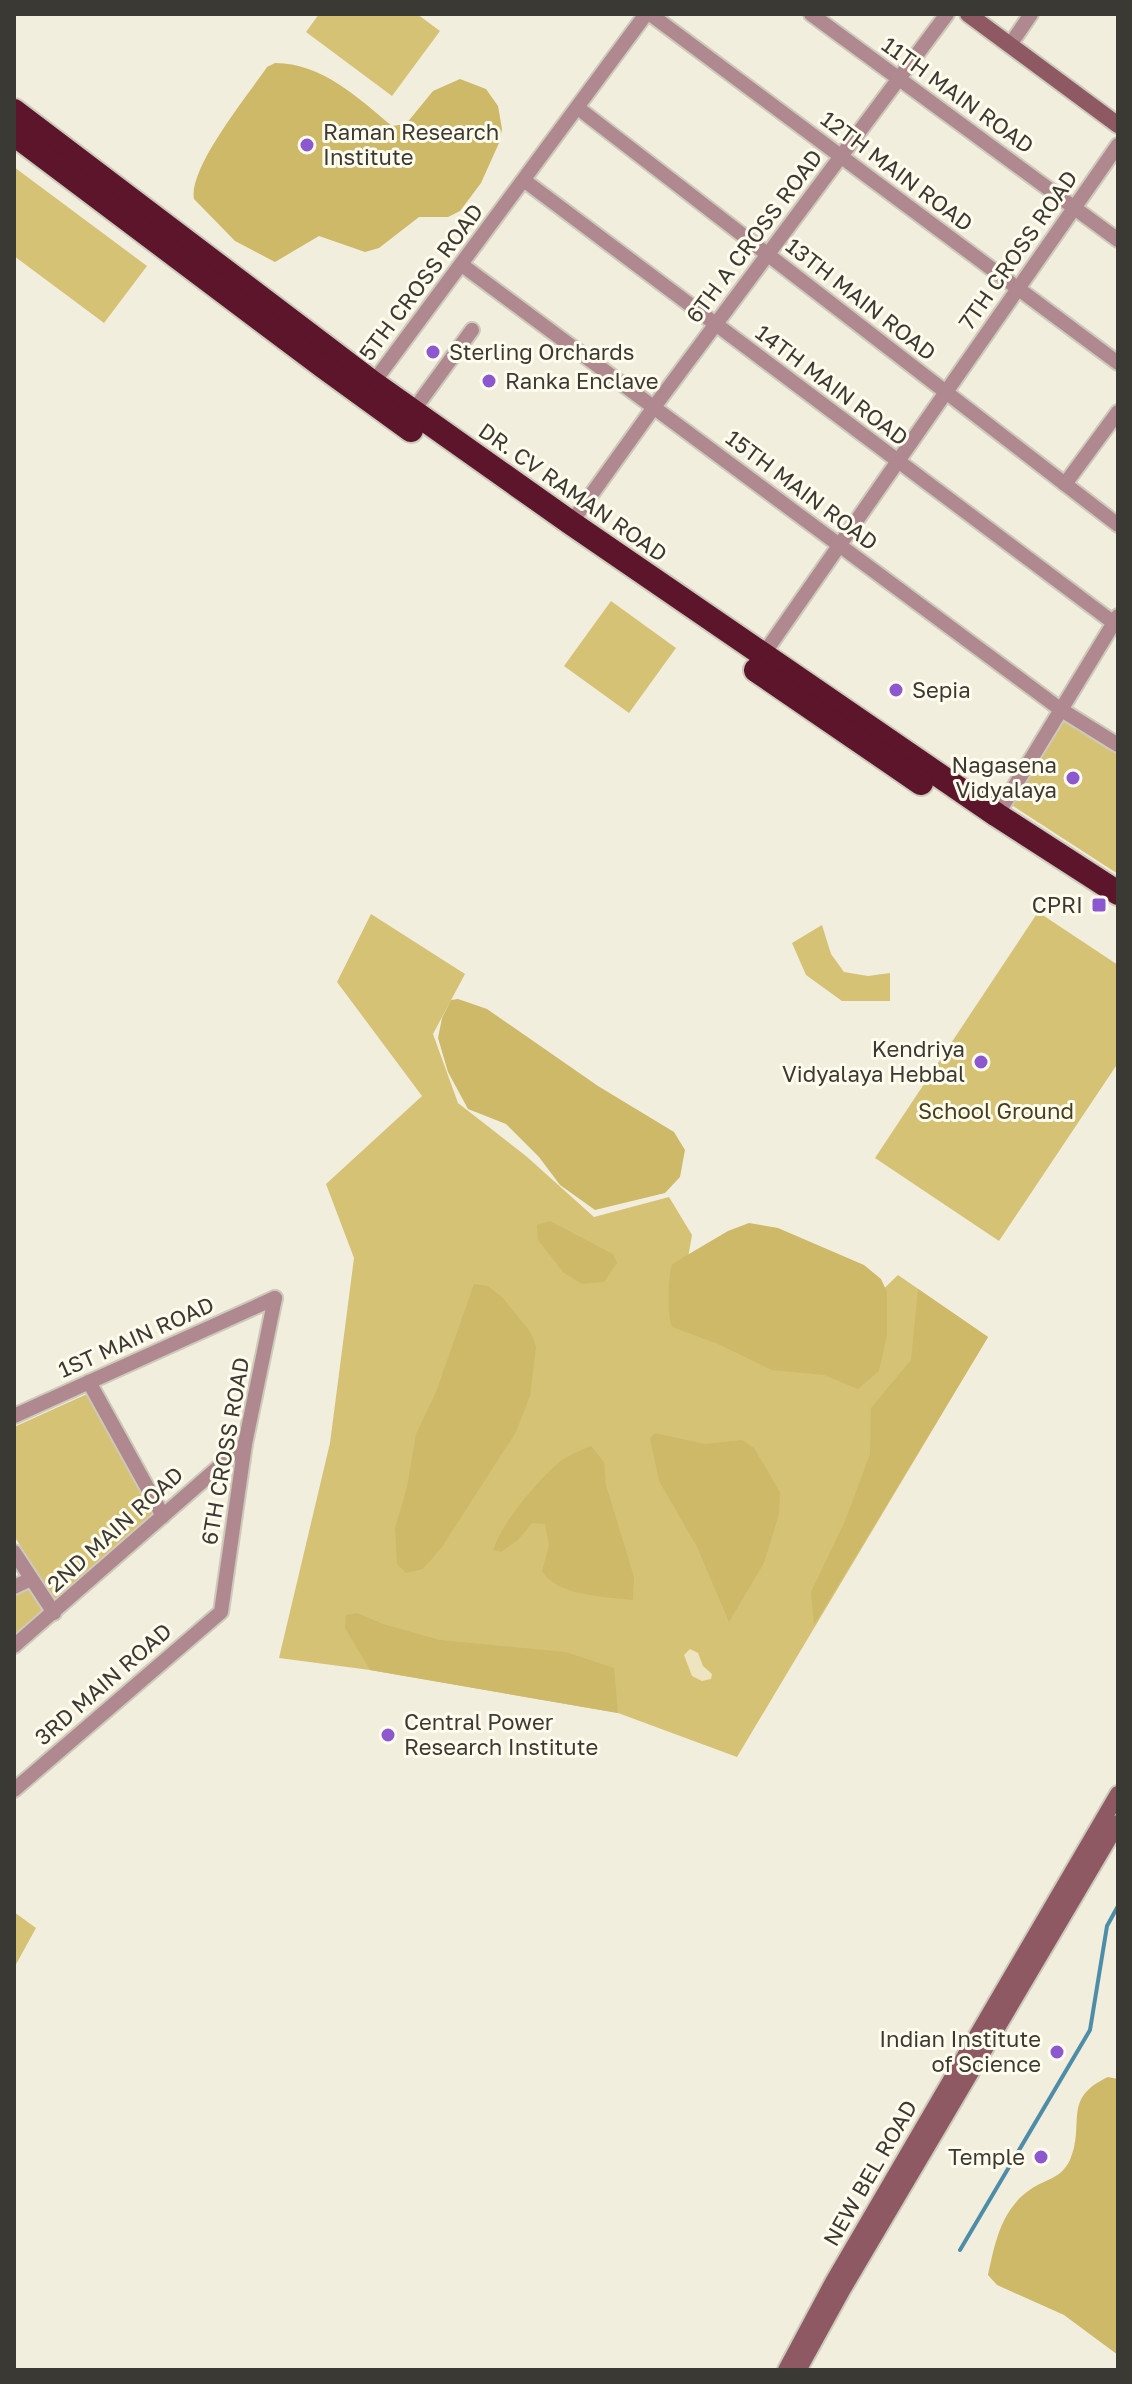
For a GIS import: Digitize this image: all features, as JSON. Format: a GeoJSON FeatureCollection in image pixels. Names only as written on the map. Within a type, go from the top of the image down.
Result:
{"type":"FeatureCollection","features":[{"type":"Feature","properties":{"kind":"highway","name":"DR. CV RAMAN ROAD"},"geometry":{"type":"LineString","coordinates":[[14,111],[373,383],[763,655],[997,815],[1118,893]]}},
{"type":"Feature","properties":{"kind":"highway","name":"DR. CV RAMAN ROAD"},"geometry":{"type":"LineString","coordinates":[[14,134],[373,403],[868,748],[1118,909]]}},
{"type":"Feature","properties":{"kind":"main road"},"geometry":{"type":"LineString","coordinates":[[968,14],[1118,125]]}},
{"type":"Feature","properties":{"kind":"main road","name":"NEW BEL ROAD"},"geometry":{"type":"LineString","coordinates":[[786,2370],[840,2269],[1118,1794]]}},
{"type":"Feature","properties":{"kind":"main road"},"geometry":{"type":"LineString","coordinates":[[798,2370],[1118,1823]]}},
{"type":"Feature","properties":{"kind":"street","name":"5TH CROSS ROAD"},"geometry":{"type":"LineString","coordinates":[[373,383],[648,14]]}},
{"type":"Feature","properties":{"kind":"street","name":"12TH MAIN ROAD"},"geometry":{"type":"LineString","coordinates":[[648,14],[1118,363]]}},
{"type":"Feature","properties":{"kind":"street","name":"11TH MAIN ROAD"},"geometry":{"type":"LineString","coordinates":[[811,14],[1118,240]]}},
{"type":"Feature","properties":{"kind":"street","name":"6TH A CROSS ROAD"},"geometry":{"type":"LineString","coordinates":[[571,523],[715,324],[947,14]]}},
{"type":"Feature","properties":{"kind":"street"},"geometry":{"type":"LineString","coordinates":[[1010,45],[1031,14]]}},
{"type":"Feature","properties":{"kind":"street","name":"13TH MAIN ROAD"},"geometry":{"type":"LineString","coordinates":[[578,108],[1118,525]]}},
{"type":"Feature","properties":{"kind":"street","name":"7TH CROSS ROAD"},"geometry":{"type":"LineString","coordinates":[[763,655],[1118,145]]}},
{"type":"Feature","properties":{"kind":"street","name":"14TH MAIN ROAD"},"geometry":{"type":"LineString","coordinates":[[525,181],[897,461],[1116,620]]}},
{"type":"Feature","properties":{"kind":"street","name":"15TH MAIN ROAD"},"geometry":{"type":"LineString","coordinates":[[462,265],[1060,709],[1118,745]]}},
{"type":"Feature","properties":{"kind":"street"},"geometry":{"type":"LineString","coordinates":[[413,411],[472,330]]}},
{"type":"Feature","properties":{"kind":"street"},"geometry":{"type":"LineString","coordinates":[[1065,484],[1118,412]]}},
{"type":"Feature","properties":{"kind":"street"},"geometry":{"type":"LineString","coordinates":[[997,815],[1116,620]]}},
{"type":"Feature","properties":{"kind":"street","name":"1ST MAIN ROAD"},"geometry":{"type":"LineString","coordinates":[[14,1416],[275,1298]]}},
{"type":"Feature","properties":{"kind":"street","name":"6TH CROSS ROAD"},"geometry":{"type":"LineString","coordinates":[[221,1612],[245,1444],[275,1298]]}},
{"type":"Feature","properties":{"kind":"street"},"geometry":{"type":"LineString","coordinates":[[89,1382],[163,1516]]}},
{"type":"Feature","properties":{"kind":"street","name":"2ND MAIN ROAD"},"geometry":{"type":"LineString","coordinates":[[14,1646],[245,1444]]}},
{"type":"Feature","properties":{"kind":"street"},"geometry":{"type":"LineString","coordinates":[[14,1552],[54,1613]]}},
{"type":"Feature","properties":{"kind":"street"},"geometry":{"type":"LineString","coordinates":[[14,1587],[31,1579]]}},
{"type":"Feature","properties":{"kind":"street","name":"3RD MAIN ROAD"},"geometry":{"type":"LineString","coordinates":[[14,1790],[221,1612]]}},
{"type":"Feature","properties":{"kind":"green space"},"geometry":{"type":"Polygon","coordinates":[[[319,14],[417,14],[440,31],[392,96],[306,32],[319,14]]]}},
{"type":"Feature","properties":{"kind":"green space"},"geometry":{"type":"Polygon","coordinates":[[[14,167],[147,266],[104,323],[14,256],[14,167]]]}},
{"type":"Feature","properties":{"kind":"green space"},"geometry":{"type":"Polygon","coordinates":[[[611,601],[676,648],[629,713],[564,666],[611,601]]]}},
{"type":"Feature","properties":{"kind":"green space","name":"Nagasena Vidyalaya"},"geometry":{"type":"Polygon","coordinates":[[[1066,718],[1118,751],[1118,874],[1010,804],[1066,718]]]}},
{"type":"Feature","properties":{"kind":"green space","name":"School Ground"},"geometry":{"type":"Polygon","coordinates":[[[1038,912],[1118,965],[1118,1063],[999,1241],[875,1158],[1038,912]]]}},
{"type":"Feature","properties":{"kind":"green space"},"geometry":{"type":"Polygon","coordinates":[[[371,914],[465,974],[433,1034],[458,1103],[526,1156],[594,1217],[669,1197],[692,1235],[678,1317],[805,1365],[898,1275],[988,1337],[737,1757],[618,1713],[370,1670],[279,1658],[330,1443],[354,1258],[326,1184],[422,1096],[337,982],[371,914]]]}},
{"type":"Feature","properties":{"kind":"green space"},"geometry":{"type":"Polygon","coordinates":[[[822,925],[831,954],[844,972],[868,976],[890,973],[890,1001],[842,1001],[806,975],[792,943],[822,925]]]}},
{"type":"Feature","properties":{"kind":"green space"},"geometry":{"type":"Polygon","coordinates":[[[87,1394],[153,1515],[56,1601],[14,1536],[14,1427],[87,1394]]]}},
{"type":"Feature","properties":{"kind":"green space"},"geometry":{"type":"Polygon","coordinates":[[[27,1588],[47,1615],[14,1641],[14,1594],[27,1588]]]}},
{"type":"Feature","properties":{"kind":"green space"},"geometry":{"type":"Polygon","coordinates":[[[14,1912],[36,1928],[14,1968],[14,1912]]]}},
{"type":"Feature","properties":{"kind":"shaded area"},"geometry":{"type":"Polygon","coordinates":[[[275,63],[308,69],[324,76],[392,126],[406,124],[433,91],[460,79],[486,89],[498,106],[502,129],[481,183],[460,211],[448,217],[419,217],[379,248],[365,252],[319,236],[275,262],[235,241],[194,199],[195,186],[200,169],[221,132],[267,67],[275,63]]]}},
{"type":"Feature","properties":{"kind":"shaded area"},"geometry":{"type":"Polygon","coordinates":[[[458,999],[487,1009],[598,1086],[674,1132],[685,1150],[680,1177],[665,1193],[595,1210],[560,1185],[539,1157],[506,1124],[468,1109],[448,1072],[438,1038],[442,1018],[451,1000],[458,999]]]}},
{"type":"Feature","properties":{"kind":"shaded area"},"geometry":{"type":"Polygon","coordinates":[[[550,1221],[613,1254],[617,1263],[604,1282],[582,1284],[563,1272],[538,1240],[537,1225],[550,1221]]]}},
{"type":"Feature","properties":{"kind":"shaded area"},"geometry":{"type":"Polygon","coordinates":[[[749,1223],[778,1228],[864,1265],[881,1279],[887,1292],[887,1335],[879,1371],[858,1389],[824,1375],[772,1370],[718,1344],[672,1327],[669,1297],[672,1264],[728,1231],[749,1223]]]}},
{"type":"Feature","properties":{"kind":"shaded area"},"geometry":{"type":"Polygon","coordinates":[[[474,1284],[488,1286],[503,1298],[531,1333],[536,1347],[530,1396],[516,1432],[442,1547],[423,1569],[406,1573],[397,1564],[395,1528],[407,1487],[416,1434],[436,1392],[474,1284]]]}},
{"type":"Feature","properties":{"kind":"shaded area"},"geometry":{"type":"Polygon","coordinates":[[[918,1289],[988,1337],[814,1625],[811,1592],[845,1521],[870,1454],[871,1408],[911,1360],[918,1289]]]}},
{"type":"Feature","properties":{"kind":"shaded area"},"geometry":{"type":"Polygon","coordinates":[[[655,1433],[705,1444],[742,1440],[754,1448],[780,1492],[779,1514],[764,1563],[729,1622],[697,1547],[659,1481],[650,1438],[655,1433]]]}},
{"type":"Feature","properties":{"kind":"shaded area"},"geometry":{"type":"Polygon","coordinates":[[[591,1446],[604,1462],[606,1485],[634,1577],[633,1600],[583,1594],[558,1586],[549,1579],[542,1571],[549,1545],[545,1524],[532,1523],[518,1540],[501,1552],[494,1550],[503,1529],[544,1477],[562,1460],[591,1446]]]}},
{"type":"Feature","properties":{"kind":"shaded area"},"geometry":{"type":"Polygon","coordinates":[[[357,1613],[383,1624],[440,1640],[566,1652],[614,1668],[618,1713],[370,1670],[345,1628],[346,1615],[357,1613]]]}},
{"type":"Feature","properties":{"kind":"shaded area"},"geometry":{"type":"Polygon","coordinates":[[[1108,2077],[1118,2079],[1118,2355],[1064,2315],[997,2285],[988,2275],[1006,2217],[1021,2197],[1066,2166],[1074,2147],[1077,2113],[1084,2094],[1108,2077]]]}},
{"type":"Feature","properties":{"kind":"sand"},"geometry":{"type":"Polygon","coordinates":[[[690,1649],[698,1653],[703,1666],[712,1674],[711,1679],[702,1681],[692,1676],[684,1655],[690,1649]]]}},
{"type":"Feature","properties":{"kind":"waterway"},"geometry":{"type":"LineString","coordinates":[[960,2250],[1090,2030],[1107,1926],[1118,1906]]}},
{"type":"Feature","properties":{"kind":"place","name":"Raman Research Institute"},"geometry":{"type":"Point","coordinates":[307,145]}},
{"type":"Feature","properties":{"kind":"place","name":"Sterling Orchards"},"geometry":{"type":"Point","coordinates":[433,352]}},
{"type":"Feature","properties":{"kind":"place","name":"Ranka Enclave"},"geometry":{"type":"Point","coordinates":[489,381]}},
{"type":"Feature","properties":{"kind":"place","name":"Sepia"},"geometry":{"type":"Point","coordinates":[896,690]}},
{"type":"Feature","properties":{"kind":"place","name":"Nagasena Vidyalaya"},"geometry":{"type":"Point","coordinates":[1073,778]}},
{"type":"Feature","properties":{"kind":"place","name":"CPRI"},"geometry":{"type":"Point","coordinates":[1099,905]}},
{"type":"Feature","properties":{"kind":"place","name":"Kendriya Vidyalaya Hebbal"},"geometry":{"type":"Point","coordinates":[981,1062]}},
{"type":"Feature","properties":{"kind":"place","name":"Central Power Research Institute"},"geometry":{"type":"Point","coordinates":[388,1735]}},
{"type":"Feature","properties":{"kind":"place","name":"Indian Institute of Science"},"geometry":{"type":"Point","coordinates":[1057,2052]}},
{"type":"Feature","properties":{"kind":"place","name":"Temple"},"geometry":{"type":"Point","coordinates":[1041,2157]}}]}
